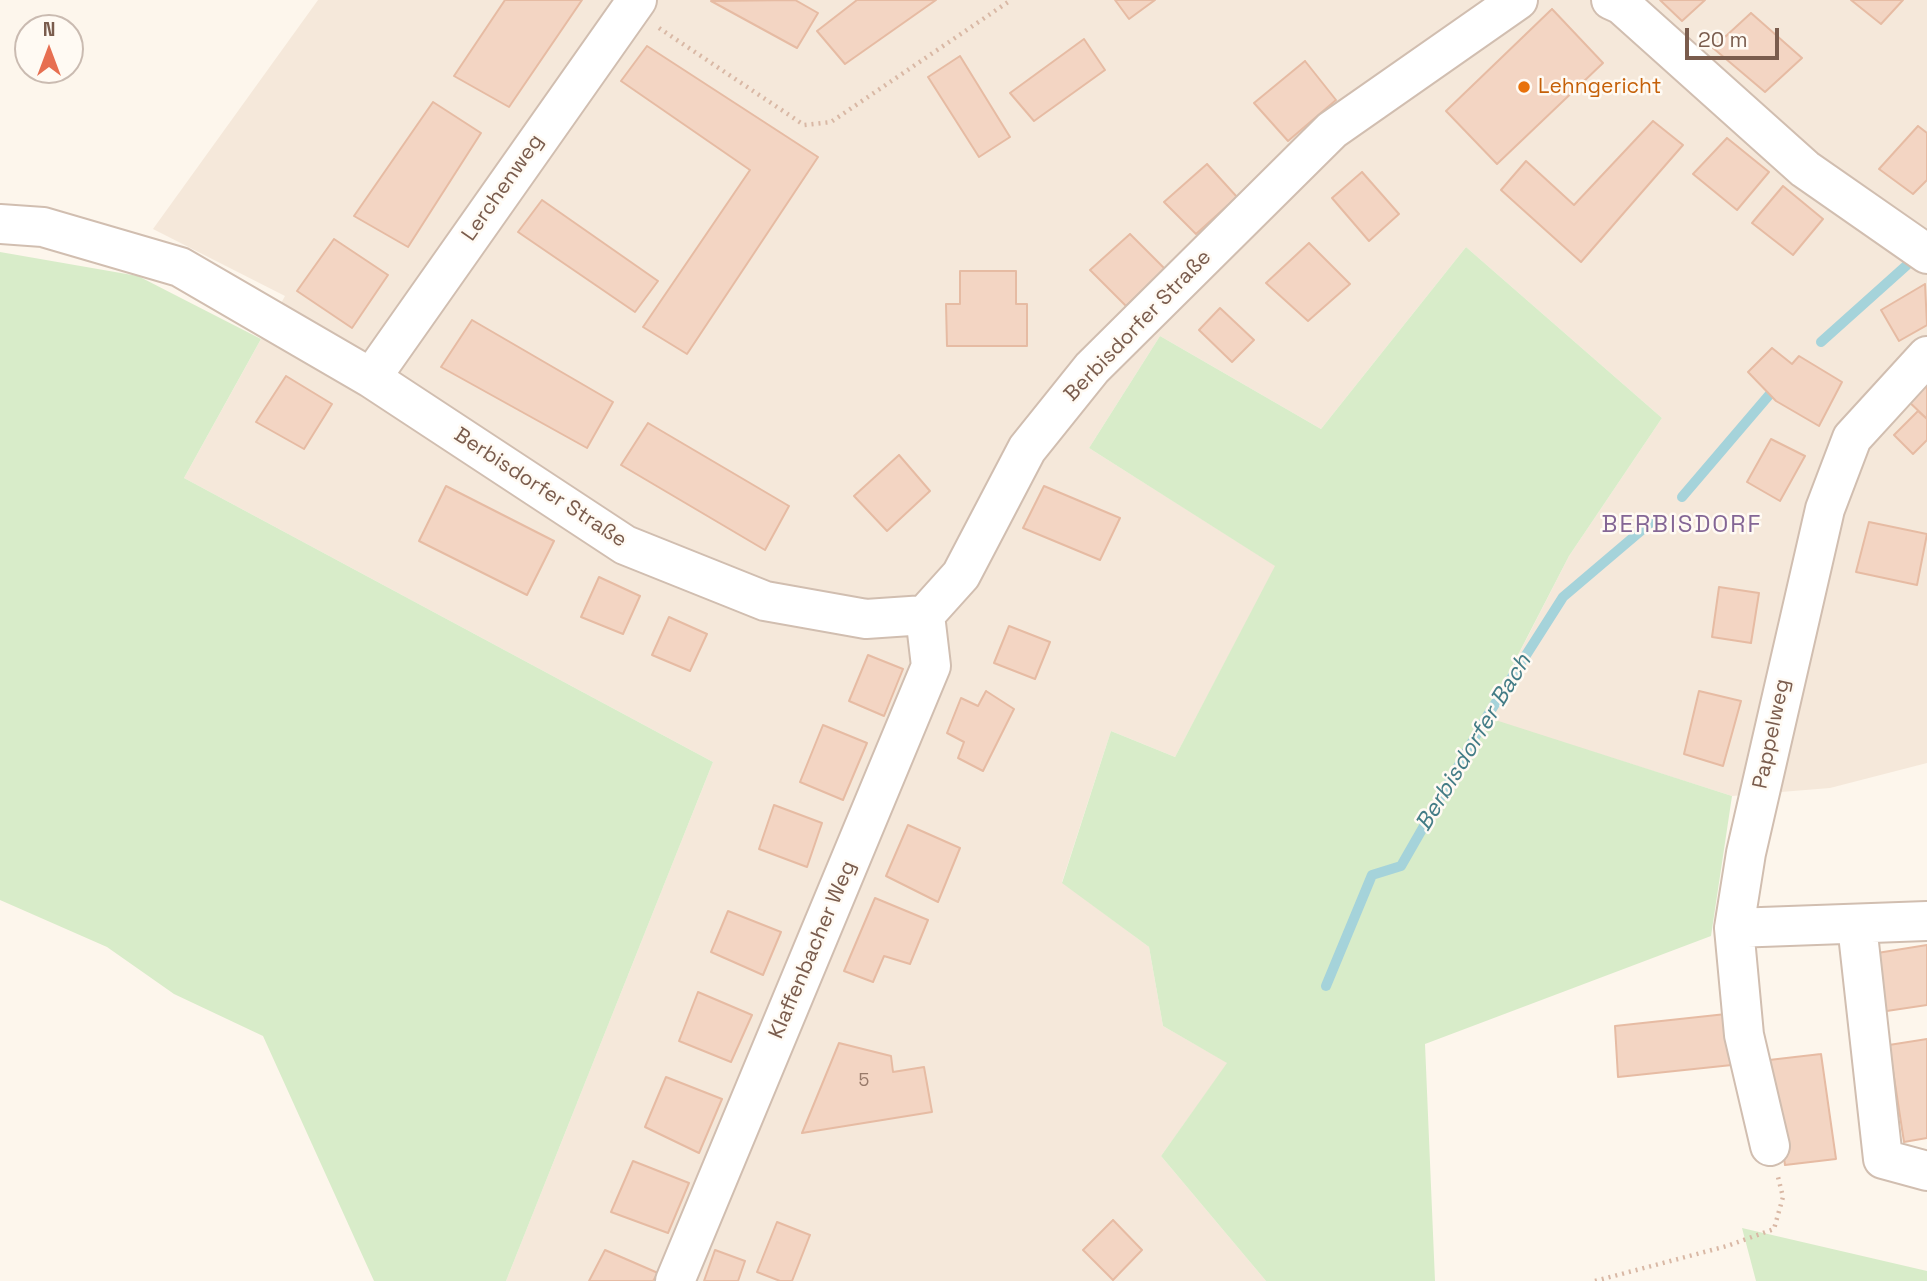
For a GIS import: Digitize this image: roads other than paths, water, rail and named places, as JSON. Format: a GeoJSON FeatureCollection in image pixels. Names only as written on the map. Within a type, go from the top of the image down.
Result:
{"type":"FeatureCollection","features":[{"type":"Feature","properties":{"kind":"street","name":"Berbisdorfer Straße"},"geometry":{"type":"LineString","coordinates":[[0,224],[43,227],[180,267],[371,378],[625,545],[765,601],[866,619],[925,615],[961,575],[1027,449],[1092,368],[1332,130],[1518,0]]}},
{"type":"Feature","properties":{"kind":"street"},"geometry":{"type":"LineString","coordinates":[[1611,0],[1622,5],[1805,169],[1927,254]]}},
{"type":"Feature","properties":{"kind":"street","name":"Lerchenweg"},"geometry":{"type":"LineString","coordinates":[[371,378],[633,4]]}},
{"type":"Feature","properties":{"kind":"street","name":"Pappelweg"},"geometry":{"type":"LineString","coordinates":[[1770,1146],[1744,1035],[1734,928],[1766,758],[1825,509],[1852,438],[1927,356]]}},
{"type":"Feature","properties":{"kind":"street","name":"Klaffenbacher Weg"},"geometry":{"type":"LineString","coordinates":[[675,1281],[931,666],[925,615]]}},
{"type":"Feature","properties":{"kind":"street"},"geometry":{"type":"LineString","coordinates":[[1734,928],[1927,921]]}},
{"type":"Feature","properties":{"kind":"street"},"geometry":{"type":"LineString","coordinates":[[1857,925],[1883,1159],[1927,1171]]}},
{"type":"Feature","properties":{"kind":"waterway","name":"Berbisdorfer Bach"},"geometry":{"type":"LineString","coordinates":[[1821,342],[1907,265]]}},
{"type":"Feature","properties":{"kind":"waterway","name":"Berbisdorfer Bach"},"geometry":{"type":"LineString","coordinates":[[1682,497],[1770,394]]}},
{"type":"Feature","properties":{"kind":"waterway","name":"Berbisdorfer Bach"},"geometry":{"type":"LineString","coordinates":[[1326,986],[1372,875],[1401,866],[1486,718],[1563,597],[1656,518]]}},
{"type":"Feature","properties":{"kind":"place","name":"Lehngericht"},"geometry":{"type":"Point","coordinates":[1524,87]}},
{"type":"Feature","properties":{"kind":"district","name":"BERBISDORF"},"geometry":{"type":"Point","coordinates":[1682,525]}}]}
